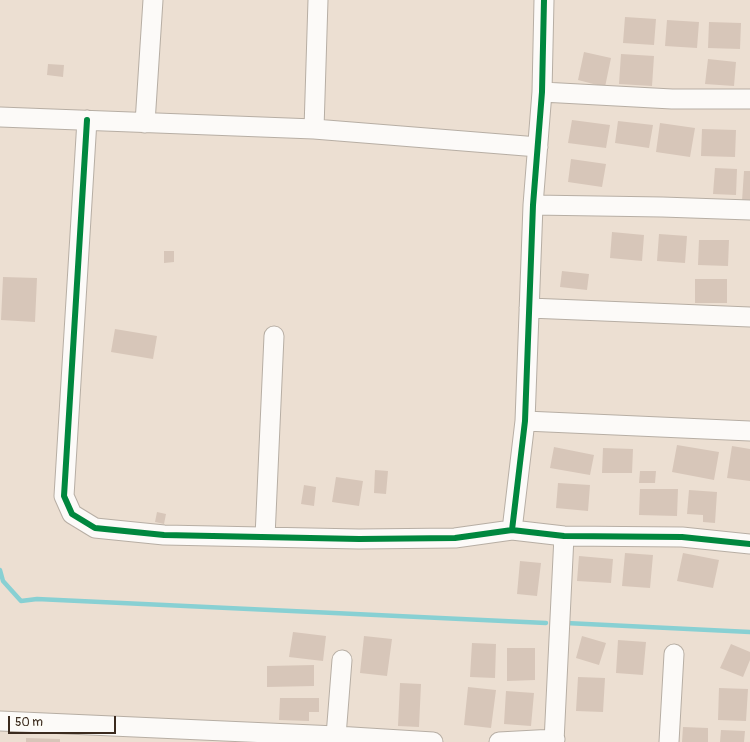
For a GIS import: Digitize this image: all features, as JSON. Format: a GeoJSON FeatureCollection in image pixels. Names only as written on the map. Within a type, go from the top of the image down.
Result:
{"type":"FeatureCollection","features":[{"type":"Feature","properties":{"kind":"street"},"geometry":{"type":"LineString","coordinates":[[145,123],[153,0]]}},
{"type":"Feature","properties":{"kind":"street"},"geometry":{"type":"LineString","coordinates":[[314,129],[318,0]]}},
{"type":"Feature","properties":{"kind":"street"},"geometry":{"type":"LineString","coordinates":[[512,530],[524,421],[533,205],[542,92],[544,0]]}},
{"type":"Feature","properties":{"kind":"street"},"geometry":{"type":"LineString","coordinates":[[542,92],[672,99],[750,99]]}},
{"type":"Feature","properties":{"kind":"street"},"geometry":{"type":"LineString","coordinates":[[0,117],[314,129],[538,147]]}},
{"type":"Feature","properties":{"kind":"street"},"geometry":{"type":"LineString","coordinates":[[87,120],[64,496],[72,514],[95,528],[164,535],[359,539],[455,538],[512,530],[564,536],[682,537],[750,544]]}},
{"type":"Feature","properties":{"kind":"street"},"geometry":{"type":"LineString","coordinates":[[533,205],[750,210]]}},
{"type":"Feature","properties":{"kind":"street"},"geometry":{"type":"LineString","coordinates":[[529,308],[750,317]]}},
{"type":"Feature","properties":{"kind":"street"},"geometry":{"type":"LineString","coordinates":[[265,537],[274,336]]}},
{"type":"Feature","properties":{"kind":"street"},"geometry":{"type":"LineString","coordinates":[[524,421],[750,432]]}},
{"type":"Feature","properties":{"kind":"street"},"geometry":{"type":"LineString","coordinates":[[499,742],[554,740],[564,536]]}},
{"type":"Feature","properties":{"kind":"street"},"geometry":{"type":"LineString","coordinates":[[669,742],[674,654]]}},
{"type":"Feature","properties":{"kind":"street"},"geometry":{"type":"LineString","coordinates":[[336,736],[342,660]]}},
{"type":"Feature","properties":{"kind":"street"},"geometry":{"type":"LineString","coordinates":[[0,721],[336,736],[433,742]]}},
{"type":"Feature","properties":{"kind":"building"},"geometry":{"type":"Polygon","coordinates":[[[625,17],[656,19],[654,45],[623,43],[625,17]]]}},
{"type":"Feature","properties":{"kind":"building"},"geometry":{"type":"Polygon","coordinates":[[[667,20],[699,22],[697,48],[665,46],[667,20]]]}},
{"type":"Feature","properties":{"kind":"building"},"geometry":{"type":"Polygon","coordinates":[[[709,22],[741,23],[740,49],[708,48],[709,22]]]}},
{"type":"Feature","properties":{"kind":"building"},"geometry":{"type":"Polygon","coordinates":[[[584,52],[611,58],[605,87],[578,80],[584,52]]]}},
{"type":"Feature","properties":{"kind":"building"},"geometry":{"type":"Polygon","coordinates":[[[621,54],[654,56],[652,86],[619,84],[621,54]]]}},
{"type":"Feature","properties":{"kind":"building"},"geometry":{"type":"Polygon","coordinates":[[[708,59],[736,62],[734,86],[705,84],[708,59]]]}},
{"type":"Feature","properties":{"kind":"building"},"geometry":{"type":"Polygon","coordinates":[[[48,64],[64,65],[63,77],[47,75],[48,64]]]}},
{"type":"Feature","properties":{"kind":"building"},"geometry":{"type":"Polygon","coordinates":[[[572,120],[610,125],[606,148],[568,143],[572,120]]]}},
{"type":"Feature","properties":{"kind":"building"},"geometry":{"type":"Polygon","coordinates":[[[618,121],[653,125],[649,148],[615,143],[618,121]]]}},
{"type":"Feature","properties":{"kind":"building"},"geometry":{"type":"Polygon","coordinates":[[[660,123],[695,128],[690,157],[656,152],[660,123]]]}},
{"type":"Feature","properties":{"kind":"building"},"geometry":{"type":"Polygon","coordinates":[[[702,129],[736,130],[735,157],[701,156],[702,129]]]}},
{"type":"Feature","properties":{"kind":"building"},"geometry":{"type":"Polygon","coordinates":[[[571,159],[606,164],[602,187],[568,182],[571,159]]]}},
{"type":"Feature","properties":{"kind":"building"},"geometry":{"type":"Polygon","coordinates":[[[715,168],[737,169],[736,195],[713,194],[715,168]]]}},
{"type":"Feature","properties":{"kind":"building"},"geometry":{"type":"Polygon","coordinates":[[[744,171],[750,171],[750,201],[742,201],[744,171]]]}},
{"type":"Feature","properties":{"kind":"building"},"geometry":{"type":"Polygon","coordinates":[[[612,232],[644,235],[642,261],[610,258],[612,232]]]}},
{"type":"Feature","properties":{"kind":"building"},"geometry":{"type":"Polygon","coordinates":[[[659,234],[687,236],[685,263],[657,261],[659,234]]]}},
{"type":"Feature","properties":{"kind":"building"},"geometry":{"type":"Polygon","coordinates":[[[699,240],[729,240],[728,266],[698,265],[699,240]]]}},
{"type":"Feature","properties":{"kind":"building"},"geometry":{"type":"Polygon","coordinates":[[[164,251],[174,251],[174,262],[164,263],[164,251]]]}},
{"type":"Feature","properties":{"kind":"building"},"geometry":{"type":"Polygon","coordinates":[[[562,271],[589,274],[587,290],[560,287],[562,271]]]}},
{"type":"Feature","properties":{"kind":"building"},"geometry":{"type":"Polygon","coordinates":[[[3,277],[37,278],[35,322],[1,320],[3,277]]]}},
{"type":"Feature","properties":{"kind":"building"},"geometry":{"type":"Polygon","coordinates":[[[695,279],[727,279],[727,303],[695,303],[695,279]]]}},
{"type":"Feature","properties":{"kind":"building"},"geometry":{"type":"Polygon","coordinates":[[[115,329],[157,336],[153,359],[111,352],[115,329]]]}},
{"type":"Feature","properties":{"kind":"building"},"geometry":{"type":"Polygon","coordinates":[[[677,445],[719,452],[714,480],[672,472],[677,445]]]}},
{"type":"Feature","properties":{"kind":"building"},"geometry":{"type":"Polygon","coordinates":[[[732,446],[750,449],[750,481],[727,478],[732,446]]]}},
{"type":"Feature","properties":{"kind":"building"},"geometry":{"type":"Polygon","coordinates":[[[554,447],[594,455],[590,475],[550,468],[554,447]]]}},
{"type":"Feature","properties":{"kind":"building"},"geometry":{"type":"Polygon","coordinates":[[[603,448],[633,449],[632,473],[602,473],[603,448]]]}},
{"type":"Feature","properties":{"kind":"building"},"geometry":{"type":"Polygon","coordinates":[[[375,470],[388,471],[386,494],[374,493],[375,470]]]}},
{"type":"Feature","properties":{"kind":"building"},"geometry":{"type":"Polygon","coordinates":[[[640,471],[656,471],[655,483],[639,483],[640,471]]]}},
{"type":"Feature","properties":{"kind":"building"},"geometry":{"type":"Polygon","coordinates":[[[336,477],[363,481],[359,506],[332,502],[336,477]]]}},
{"type":"Feature","properties":{"kind":"building"},"geometry":{"type":"Polygon","coordinates":[[[558,483],[590,485],[588,511],[556,508],[558,483]]]}},
{"type":"Feature","properties":{"kind":"building"},"geometry":{"type":"Polygon","coordinates":[[[304,485],[316,487],[314,506],[301,504],[304,485]]]}},
{"type":"Feature","properties":{"kind":"building"},"geometry":{"type":"Polygon","coordinates":[[[640,489],[678,489],[677,516],[639,515],[640,489]]]}},
{"type":"Feature","properties":{"kind":"building"},"geometry":{"type":"Polygon","coordinates":[[[689,490],[717,492],[715,523],[703,522],[703,515],[687,514],[689,490]]]}},
{"type":"Feature","properties":{"kind":"building"},"geometry":{"type":"Polygon","coordinates":[[[157,512],[166,514],[164,524],[155,522],[157,512]]]}},
{"type":"Feature","properties":{"kind":"building"},"geometry":{"type":"Polygon","coordinates":[[[625,553],[653,555],[650,588],[622,586],[625,553]]]}},
{"type":"Feature","properties":{"kind":"building"},"geometry":{"type":"Polygon","coordinates":[[[683,553],[719,560],[713,588],[677,581],[683,553]]]}},
{"type":"Feature","properties":{"kind":"building"},"geometry":{"type":"Polygon","coordinates":[[[579,556],[613,559],[611,583],[577,581],[579,556]]]}},
{"type":"Feature","properties":{"kind":"building"},"geometry":{"type":"Polygon","coordinates":[[[520,561],[541,563],[537,596],[517,594],[520,561]]]}},
{"type":"Feature","properties":{"kind":"building"},"geometry":{"type":"Polygon","coordinates":[[[293,632],[326,636],[323,661],[289,657],[293,632]]]}},
{"type":"Feature","properties":{"kind":"building"},"geometry":{"type":"Polygon","coordinates":[[[364,636],[392,639],[387,676],[360,673],[364,636]]]}},
{"type":"Feature","properties":{"kind":"building"},"geometry":{"type":"Polygon","coordinates":[[[582,636],[606,643],[599,665],[576,658],[582,636]]]}},
{"type":"Feature","properties":{"kind":"building"},"geometry":{"type":"Polygon","coordinates":[[[618,640],[646,642],[643,675],[616,673],[618,640]]]}},
{"type":"Feature","properties":{"kind":"building"},"geometry":{"type":"Polygon","coordinates":[[[472,643],[496,644],[495,678],[470,677],[472,643]]]}},
{"type":"Feature","properties":{"kind":"building"},"geometry":{"type":"Polygon","coordinates":[[[731,644],[750,652],[750,660],[743,677],[720,668],[731,644]]]}},
{"type":"Feature","properties":{"kind":"building"},"geometry":{"type":"Polygon","coordinates":[[[507,648],[535,648],[535,680],[507,681],[507,648]]]}},
{"type":"Feature","properties":{"kind":"building"},"geometry":{"type":"Polygon","coordinates":[[[314,665],[314,686],[267,687],[267,666],[314,665]]]}},
{"type":"Feature","properties":{"kind":"building"},"geometry":{"type":"Polygon","coordinates":[[[578,677],[605,678],[603,712],[576,711],[578,677]]]}},
{"type":"Feature","properties":{"kind":"building"},"geometry":{"type":"Polygon","coordinates":[[[400,683],[421,684],[419,727],[398,726],[400,683]]]}},
{"type":"Feature","properties":{"kind":"building"},"geometry":{"type":"Polygon","coordinates":[[[468,687],[496,690],[491,728],[464,725],[468,687]]]}},
{"type":"Feature","properties":{"kind":"building"},"geometry":{"type":"Polygon","coordinates":[[[719,688],[748,689],[746,721],[718,720],[719,688]]]}},
{"type":"Feature","properties":{"kind":"building"},"geometry":{"type":"Polygon","coordinates":[[[506,691],[534,693],[531,726],[504,724],[506,691]]]}},
{"type":"Feature","properties":{"kind":"building"},"geometry":{"type":"Polygon","coordinates":[[[280,698],[319,698],[319,712],[309,712],[309,721],[279,720],[280,698]]]}},
{"type":"Feature","properties":{"kind":"building"},"geometry":{"type":"Polygon","coordinates":[[[683,727],[708,728],[708,742],[682,742],[683,727]]]}},
{"type":"Feature","properties":{"kind":"building"},"geometry":{"type":"Polygon","coordinates":[[[721,730],[745,731],[744,742],[720,742],[721,730]]]}},
{"type":"Feature","properties":{"kind":"building"},"geometry":{"type":"Polygon","coordinates":[[[26,738],[60,739],[60,742],[26,742],[26,738]]]}},
{"type":"Feature","properties":{"kind":"waterway"},"geometry":{"type":"LineString","coordinates":[[0,570],[3,581],[21,601],[37,599],[546,623]]}},
{"type":"Feature","properties":{"kind":"waterway"},"geometry":{"type":"LineString","coordinates":[[566,623],[750,632]]}},
{"type":"Feature","properties":{"kind":"cycle path"},"geometry":{"type":"LineString","coordinates":[[544,0],[542,92],[533,205],[525,421],[512,530],[564,536],[682,537],[750,544]]}},
{"type":"Feature","properties":{"kind":"cycle path"},"geometry":{"type":"LineString","coordinates":[[87,120],[64,496],[72,514],[95,528],[164,535],[359,539],[455,538],[512,530]]}}]}
